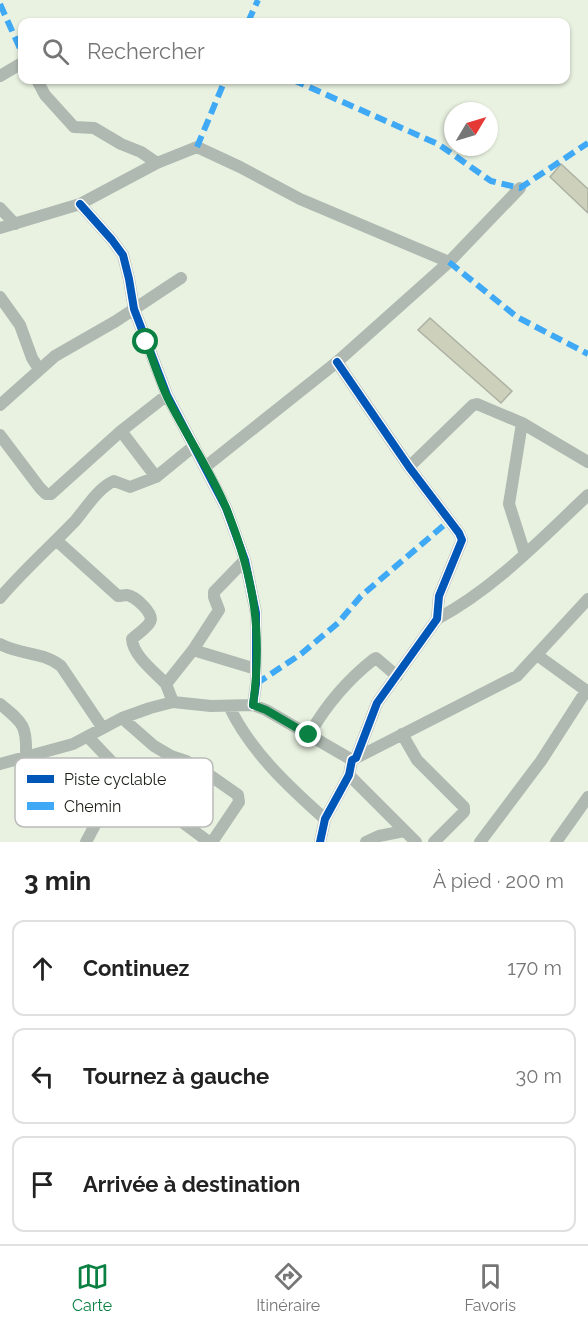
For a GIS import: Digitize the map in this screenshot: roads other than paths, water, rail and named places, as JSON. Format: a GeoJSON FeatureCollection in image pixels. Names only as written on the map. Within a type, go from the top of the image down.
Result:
{"type":"FeatureCollection","features":[{"type":"Feature","properties":{"kind":"street"},"geometry":{"type":"LineString","coordinates":[[0,76],[18,65]]}},
{"type":"Feature","properties":{"kind":"street"},"geometry":{"type":"LineString","coordinates":[[39,84],[45,95],[74,127],[94,128],[158,163]]}},
{"type":"Feature","properties":{"kind":"street"},"geometry":{"type":"LineString","coordinates":[[0,228],[80,204],[158,163],[197,147],[240,166],[300,199],[449,262]]}},
{"type":"Feature","properties":{"kind":"street"},"geometry":{"type":"LineString","coordinates":[[205,467],[337,362],[449,262],[519,188]]}},
{"type":"Feature","properties":{"kind":"street"},"geometry":{"type":"LineString","coordinates":[[80,204],[123,255],[134,309],[166,395],[226,508],[245,560],[256,613],[256,669],[253,705]]}},
{"type":"Feature","properties":{"kind":"street"},"geometry":{"type":"LineString","coordinates":[[0,208],[15,224]]}},
{"type":"Feature","properties":{"kind":"street"},"geometry":{"type":"LineString","coordinates":[[0,405],[39,369],[65,350],[181,278]]}},
{"type":"Feature","properties":{"kind":"street"},"geometry":{"type":"LineString","coordinates":[[0,297],[20,325],[32,358],[39,369]]}},
{"type":"Feature","properties":{"kind":"street"},"geometry":{"type":"LineString","coordinates":[[337,362],[409,467],[459,532],[462,540],[439,596],[438,619]]}},
{"type":"Feature","properties":{"kind":"street"},"geometry":{"type":"LineString","coordinates":[[0,435],[40,488],[46,494],[51,494],[121,430],[166,395]]}},
{"type":"Feature","properties":{"kind":"street"},"geometry":{"type":"LineString","coordinates":[[409,467],[473,405],[482,405],[522,423],[588,462]]}},
{"type":"Feature","properties":{"kind":"street"},"geometry":{"type":"LineString","coordinates":[[522,423],[509,504],[525,554]]}},
{"type":"Feature","properties":{"kind":"street"},"geometry":{"type":"LineString","coordinates":[[121,430],[156,477]]}},
{"type":"Feature","properties":{"kind":"street"},"geometry":{"type":"LineString","coordinates":[[0,598],[18,576],[56,540],[106,485],[114,481],[130,487],[156,477],[194,446]]}},
{"type":"Feature","properties":{"kind":"street"},"geometry":{"type":"LineString","coordinates":[[320,842],[325,819],[349,775],[378,703],[438,619],[458,608],[525,554],[588,495]]}},
{"type":"Feature","properties":{"kind":"street"},"geometry":{"type":"LineString","coordinates":[[56,540],[118,596],[125,594],[133,598],[149,612],[150,623],[132,639],[132,644],[147,665],[166,684],[173,702]]}},
{"type":"Feature","properties":{"kind":"street"},"geometry":{"type":"LineString","coordinates":[[166,684],[193,650],[219,610],[214,592],[245,560]]}},
{"type":"Feature","properties":{"kind":"street"},"geometry":{"type":"LineString","coordinates":[[354,759],[517,676],[588,599]]}},
{"type":"Feature","properties":{"kind":"street"},"geometry":{"type":"LineString","coordinates":[[0,644],[54,660],[61,666],[102,727]]}},
{"type":"Feature","properties":{"kind":"street"},"geometry":{"type":"LineString","coordinates":[[193,650],[256,669]]}},
{"type":"Feature","properties":{"kind":"street"},"geometry":{"type":"LineString","coordinates":[[480,842],[541,761],[587,692],[537,655]]}},
{"type":"Feature","properties":{"kind":"street"},"geometry":{"type":"LineString","coordinates":[[309,735],[323,710],[339,691],[374,659],[376,658],[397,676]]}},
{"type":"Feature","properties":{"kind":"street"},"geometry":{"type":"LineString","coordinates":[[18,758],[39,754],[88,737],[102,727],[122,718],[173,702],[229,706],[253,705],[354,759]]}},
{"type":"Feature","properties":{"kind":"street"},"geometry":{"type":"LineString","coordinates":[[0,704],[18,719],[27,732],[27,755]]}},
{"type":"Feature","properties":{"kind":"street"},"geometry":{"type":"LineString","coordinates":[[229,706],[237,725],[270,765],[325,819]]}},
{"type":"Feature","properties":{"kind":"street"},"geometry":{"type":"LineString","coordinates":[[122,718],[154,746],[177,758]]}},
{"type":"Feature","properties":{"kind":"street"},"geometry":{"type":"LineString","coordinates":[[402,734],[425,769],[464,807],[464,812],[434,842]]}},
{"type":"Feature","properties":{"kind":"street"},"geometry":{"type":"LineString","coordinates":[[88,737],[107,758]]}},
{"type":"Feature","properties":{"kind":"street"},"geometry":{"type":"LineString","coordinates":[[0,764],[15,759]]}},
{"type":"Feature","properties":{"kind":"street"},"geometry":{"type":"LineString","coordinates":[[349,775],[416,842]]}},
{"type":"Feature","properties":{"kind":"street"},"geometry":{"type":"LineString","coordinates":[[190,827],[211,842],[239,802],[238,795],[213,778]]}},
{"type":"Feature","properties":{"kind":"street"},"geometry":{"type":"LineString","coordinates":[[556,842],[588,796]]}},
{"type":"Feature","properties":{"kind":"street"},"geometry":{"type":"LineString","coordinates":[[86,842],[94,827]]}},
{"type":"Feature","properties":{"kind":"street"},"geometry":{"type":"LineString","coordinates":[[366,842],[379,836],[404,831]]}}]}
